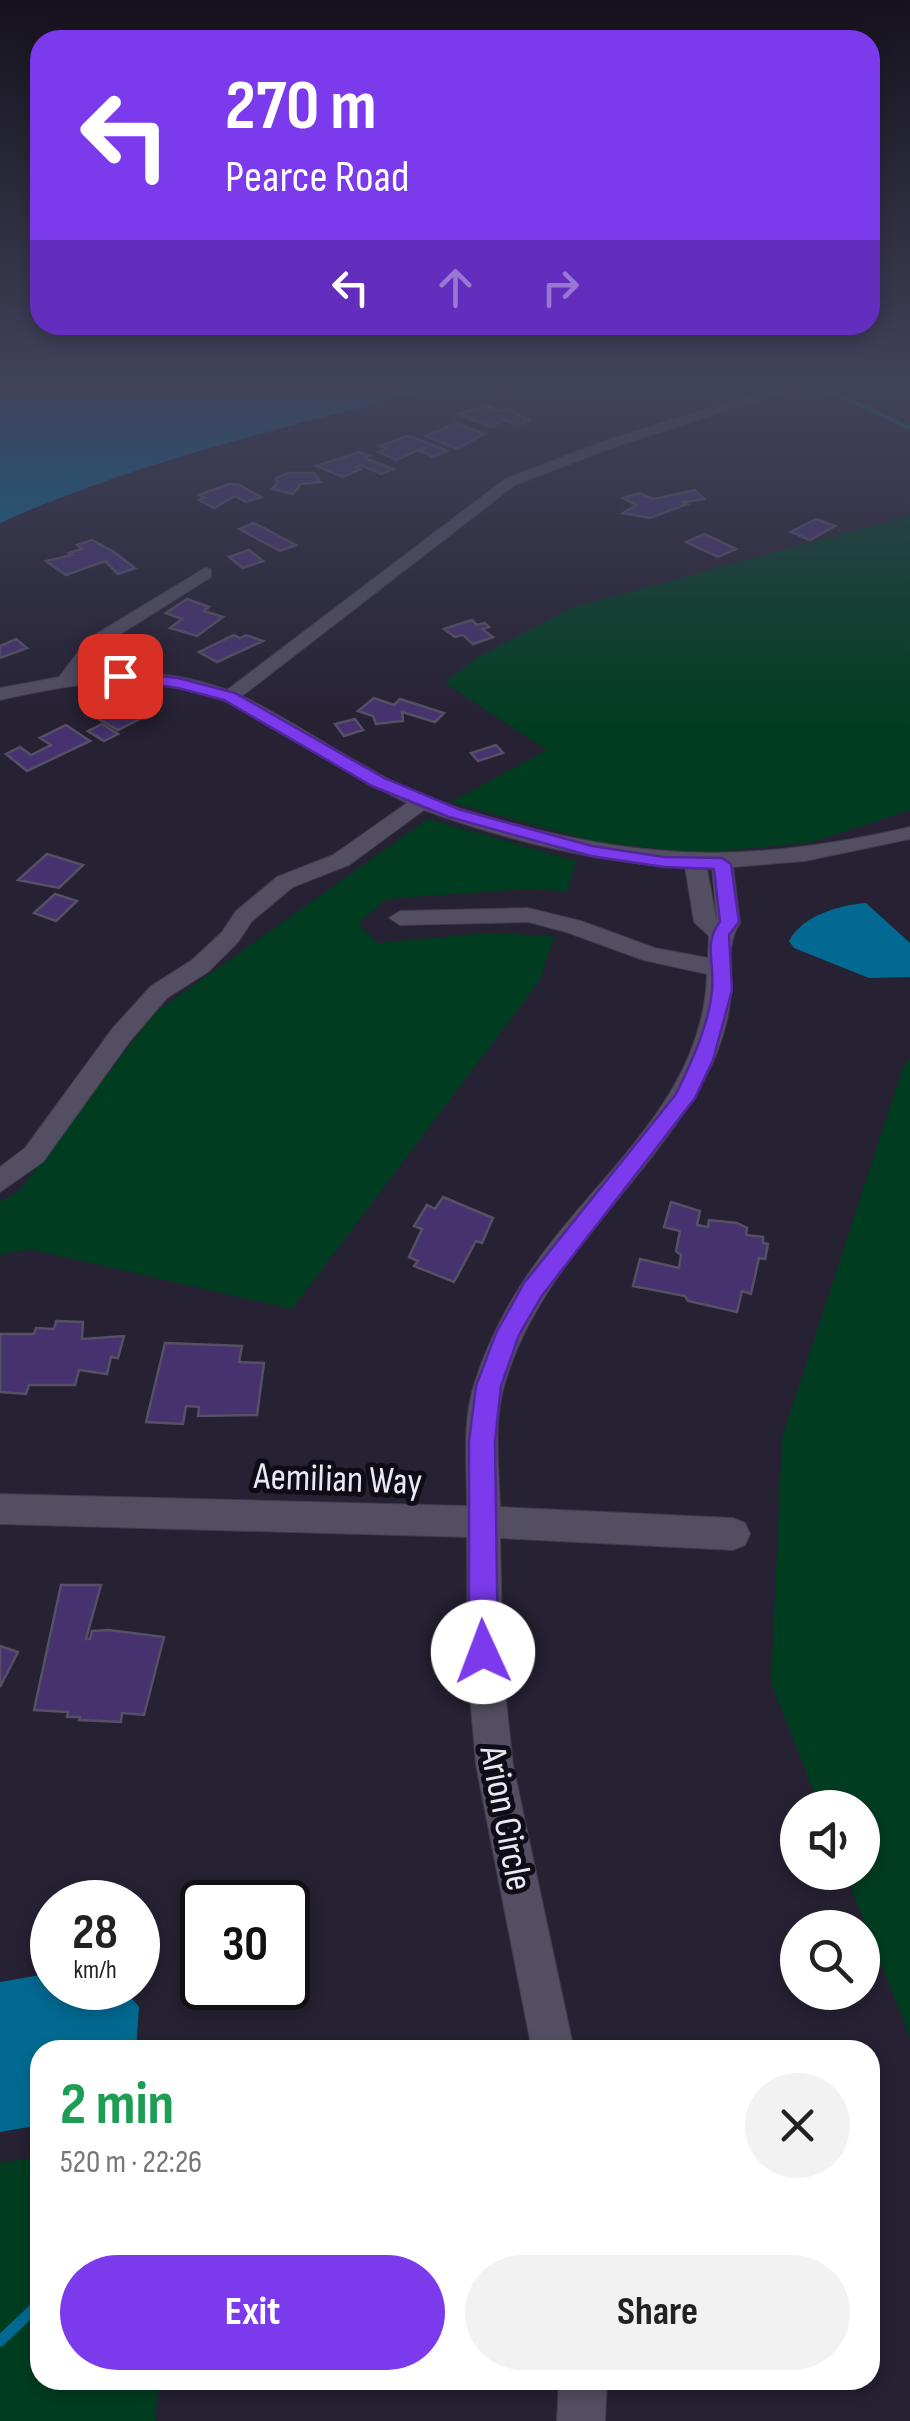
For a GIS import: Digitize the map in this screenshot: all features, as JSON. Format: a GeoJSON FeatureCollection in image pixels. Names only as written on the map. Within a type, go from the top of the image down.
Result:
{"type":"FeatureCollection","features":[{"type":"Feature","properties":{"kind":"street"},"geometry":{"type":"LineString","coordinates":[[230,696],[486,500]]}},
{"type":"Feature","properties":{"kind":"street"},"geometry":{"type":"LineString","coordinates":[[68,679],[94,643],[205,572]]}},
{"type":"Feature","properties":{"kind":"street"},"geometry":{"type":"LineString","coordinates":[[0,694],[68,679],[120,676],[178,683],[230,696],[378,782],[422,802],[591,851],[722,864],[845,850],[910,833]]}},
{"type":"Feature","properties":{"kind":"street"},"geometry":{"type":"LineString","coordinates":[[0,1182],[34,1156],[120,1035],[159,992],[200,966],[230,938],[244,916],[285,882],[341,860],[422,802]]}},
{"type":"Feature","properties":{"kind":"street"},"geometry":{"type":"LineString","coordinates":[[694,864],[702,907],[724,921]]}},
{"type":"Feature","properties":{"kind":"street","name":"Arion Circle"},"geometry":{"type":"LineString","coordinates":[[552,2040],[490,1728],[482,1620],[482,1441],[488,1386],[508,1333],[532,1290],[685,1098],[714,1029],[722,969],[722,864]]}},
{"type":"Feature","properties":{"kind":"street"},"geometry":{"type":"LineString","coordinates":[[400,918],[528,915],[573,926],[651,955],[722,969]]}},
{"type":"Feature","properties":{"kind":"street","name":"Aemilian Way"},"geometry":{"type":"LineString","coordinates":[[0,1509],[484,1522],[733,1534]]}},
{"type":"Feature","properties":{"kind":"street"},"geometry":{"type":"LineString","coordinates":[[581,2421],[583,2390]]}},
{"type":"Feature","properties":{"kind":"green space"},"geometry":{"type":"Polygon","coordinates":[[[910,515],[910,810],[812,842],[701,853],[597,842],[451,802],[547,750],[445,683],[473,660],[571,608],[910,515]]]}},
{"type":"Feature","properties":{"kind":"green space"},"geometry":{"type":"Polygon","coordinates":[[[428,819],[576,861],[567,891],[525,889],[386,899],[358,924],[378,943],[485,933],[554,936],[540,980],[292,1309],[29,1249],[0,1255],[0,1202],[19,1191],[153,1014],[428,819]]]}},
{"type":"Feature","properties":{"kind":"green space"},"geometry":{"type":"Polygon","coordinates":[[[910,1057],[910,2037],[880,1961],[880,1910],[860,1910],[852,1890],[880,1890],[880,1790],[813,1790],[771,1683],[782,1438],[903,1067],[910,1057]]]}},
{"type":"Feature","properties":{"kind":"green space"},"geometry":{"type":"Polygon","coordinates":[[[30,2158],[30,2390],[158,2390],[155,2421],[0,2421],[0,2163],[30,2158]]]}},
{"type":"Feature","properties":{"kind":"water"},"geometry":{"type":"Polygon","coordinates":[[[0,500],[56,500],[53,501],[0,523],[0,500]]]}},
{"type":"Feature","properties":{"kind":"water"},"geometry":{"type":"Polygon","coordinates":[[[866,903],[910,943],[910,977],[869,978],[794,948],[789,941],[803,925],[822,913],[866,903]]]}},
{"type":"Feature","properties":{"kind":"water"},"geometry":{"type":"Polygon","coordinates":[[[30,1977],[30,2010],[139,2010],[137,2040],[30,2040],[30,2127],[0,2132],[0,1982],[30,1977]]]}},
{"type":"Feature","properties":{"kind":"building"},"geometry":{"type":"Polygon","coordinates":[[[199,500],[228,500],[214,508],[199,500]]]}},
{"type":"Feature","properties":{"kind":"building"},"geometry":{"type":"Polygon","coordinates":[[[627,500],[697,500],[683,502],[687,504],[650,518],[623,513],[636,505],[627,500]]]}},
{"type":"Feature","properties":{"kind":"building"},"geometry":{"type":"Polygon","coordinates":[[[816,519],[835,526],[810,540],[791,532],[816,519]]]}},
{"type":"Feature","properties":{"kind":"building"},"geometry":{"type":"Polygon","coordinates":[[[254,523],[296,545],[280,551],[239,529],[254,523]]]}},
{"type":"Feature","properties":{"kind":"building"},"geometry":{"type":"Polygon","coordinates":[[[704,534],[736,549],[718,557],[686,542],[704,534]]]}},
{"type":"Feature","properties":{"kind":"building"},"geometry":{"type":"Polygon","coordinates":[[[92,540],[135,568],[118,574],[105,561],[66,575],[46,561],[72,555],[69,553],[82,549],[77,545],[92,540]]]}},
{"type":"Feature","properties":{"kind":"building"},"geometry":{"type":"Polygon","coordinates":[[[249,550],[263,561],[243,568],[229,557],[249,550]]]}},
{"type":"Feature","properties":{"kind":"building"},"geometry":{"type":"Polygon","coordinates":[[[187,599],[209,607],[204,611],[223,617],[197,636],[170,628],[182,619],[166,613],[187,599]]]}},
{"type":"Feature","properties":{"kind":"building"},"geometry":{"type":"Polygon","coordinates":[[[472,620],[477,625],[485,623],[489,627],[482,629],[493,637],[473,644],[463,635],[455,637],[444,629],[472,620]]]}},
{"type":"Feature","properties":{"kind":"building"},"geometry":{"type":"Polygon","coordinates":[[[234,635],[263,641],[217,662],[199,652],[234,635]]]}},
{"type":"Feature","properties":{"kind":"building"},"geometry":{"type":"Polygon","coordinates":[[[16,639],[27,648],[0,658],[0,646],[16,639]]]}},
{"type":"Feature","properties":{"kind":"building"},"geometry":{"type":"Polygon","coordinates":[[[374,698],[394,705],[400,699],[444,713],[435,722],[402,712],[403,721],[376,724],[373,716],[358,711],[374,698]]]}},
{"type":"Feature","properties":{"kind":"building"},"geometry":{"type":"Polygon","coordinates":[[[112,706],[140,719],[118,730],[97,718],[101,716],[97,714],[112,706]]]}},
{"type":"Feature","properties":{"kind":"building"},"geometry":{"type":"Polygon","coordinates":[[[355,719],[363,730],[344,736],[335,724],[355,719]]]}},
{"type":"Feature","properties":{"kind":"building"},"geometry":{"type":"Polygon","coordinates":[[[102,724],[118,734],[104,741],[88,731],[102,724]]]}},
{"type":"Feature","properties":{"kind":"building"},"geometry":{"type":"Polygon","coordinates":[[[66,725],[90,741],[27,771],[6,754],[20,747],[31,755],[51,745],[40,738],[66,725]]]}},
{"type":"Feature","properties":{"kind":"building"},"geometry":{"type":"Polygon","coordinates":[[[496,745],[503,753],[478,761],[471,753],[496,745]]]}},
{"type":"Feature","properties":{"kind":"building"},"geometry":{"type":"Polygon","coordinates":[[[47,854],[83,865],[59,888],[18,880],[47,854]]]}},
{"type":"Feature","properties":{"kind":"building"},"geometry":{"type":"Polygon","coordinates":[[[55,894],[77,901],[56,921],[34,913],[55,894]]]}},
{"type":"Feature","properties":{"kind":"building"},"geometry":{"type":"Polygon","coordinates":[[[443,1197],[493,1218],[482,1243],[476,1241],[454,1282],[414,1266],[418,1261],[409,1257],[422,1229],[414,1226],[427,1205],[435,1209],[443,1197]]]}},
{"type":"Feature","properties":{"kind":"building"},"geometry":{"type":"Polygon","coordinates":[[[671,1202],[700,1211],[697,1225],[708,1227],[709,1220],[737,1223],[747,1228],[746,1235],[763,1237],[763,1243],[768,1244],[765,1259],[759,1258],[751,1294],[742,1291],[737,1312],[633,1286],[640,1259],[679,1268],[681,1255],[676,1251],[680,1231],[664,1227],[671,1202]]]}},
{"type":"Feature","properties":{"kind":"building"},"geometry":{"type":"Polygon","coordinates":[[[56,1321],[83,1322],[82,1339],[124,1336],[118,1358],[111,1357],[107,1374],[79,1370],[75,1385],[29,1385],[26,1394],[0,1392],[0,1334],[34,1334],[36,1328],[54,1329],[56,1321]]]}},
{"type":"Feature","properties":{"kind":"building"},"geometry":{"type":"Polygon","coordinates":[[[165,1343],[242,1346],[239,1362],[264,1363],[257,1415],[198,1416],[199,1407],[186,1406],[183,1424],[146,1422],[165,1343]]]}},
{"type":"Feature","properties":{"kind":"building"},"geometry":{"type":"Polygon","coordinates":[[[61,1585],[101,1585],[86,1639],[90,1639],[92,1631],[109,1630],[164,1637],[144,1715],[122,1713],[121,1722],[79,1720],[80,1717],[67,1717],[68,1712],[34,1710],[61,1585]]]}},
{"type":"Feature","properties":{"kind":"building"},"geometry":{"type":"Polygon","coordinates":[[[0,1646],[18,1652],[0,1687],[0,1646]]]}},
{"type":"Feature","properties":{"kind":"waterway"},"geometry":{"type":"LineString","coordinates":[[0,2341],[30,2312]]}},
{"type":"Feature","properties":{"kind":"route"},"geometry":{"type":"LineString","coordinates":[[120,676],[178,683],[230,696],[378,782],[455,813],[591,851],[664,862],[722,864],[730,922],[720,934],[722,990],[703,1060],[685,1098],[532,1290],[508,1333],[488,1386],[482,1441],[483,1652]]}}]}
